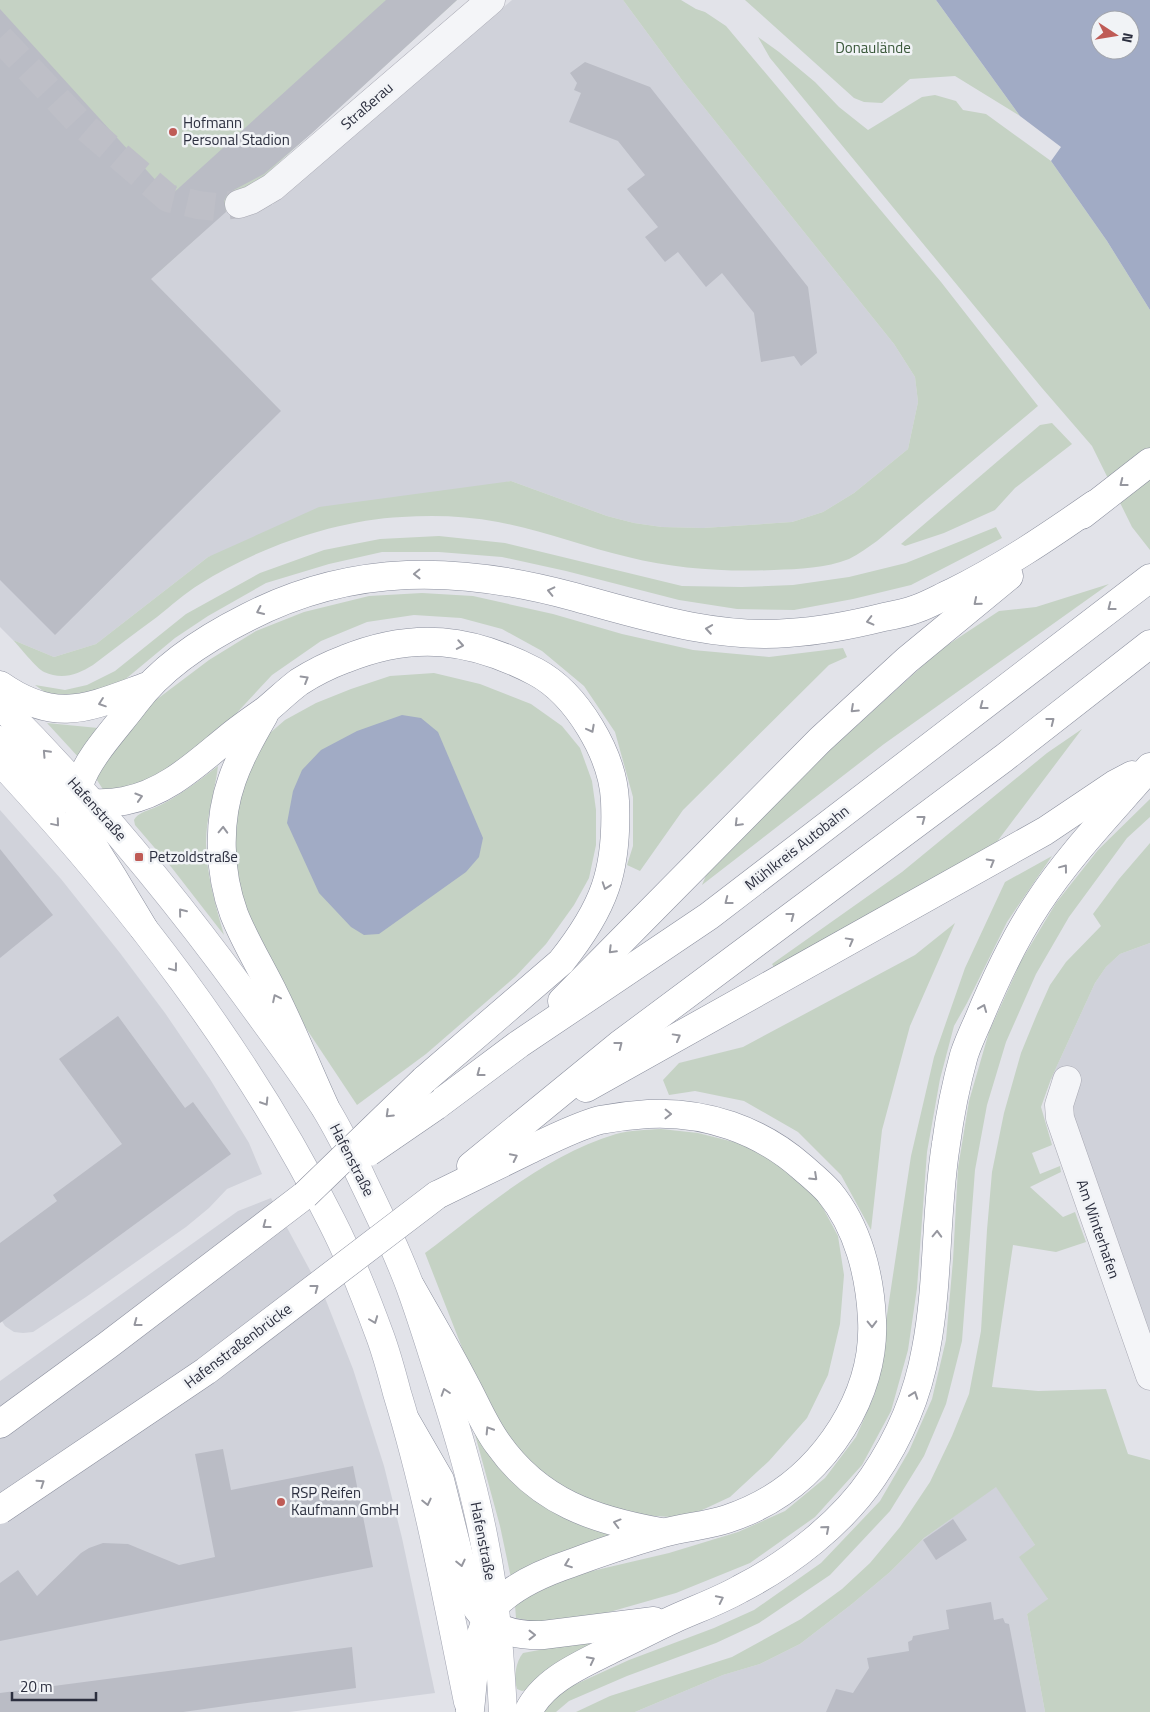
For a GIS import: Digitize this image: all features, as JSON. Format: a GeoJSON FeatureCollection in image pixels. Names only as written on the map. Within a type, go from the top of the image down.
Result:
{"type":"FeatureCollection","features":[{"type":"Feature","properties":{"kind":"main road"},"geometry":{"type":"LineString","coordinates":[[519,1044],[820,740],[908,660],[1095,504],[1150,462]]}},
{"type":"Feature","properties":{"kind":"main road"},"geometry":{"type":"LineString","coordinates":[[144,929],[92,844],[80,815],[87,767],[148,686],[203,642],[245,618],[294,596],[329,585],[368,578],[413,574],[466,575],[514,582],[644,616],[688,626],[733,633],[785,634],[843,628],[917,609],[977,580],[1038,543],[1095,504]]}},
{"type":"Feature","properties":{"kind":"main road","name":"Mühlkreis Autobahn"},"geometry":{"type":"LineString","coordinates":[[305,1196],[436,1106],[519,1044],[709,916],[1150,578]]}},
{"type":"Feature","properties":{"kind":"main road"},"geometry":{"type":"LineString","coordinates":[[0,740],[52,792],[83,798],[123,801],[166,786],[200,762],[299,682],[331,664],[365,651],[395,643],[446,642],[490,652],[517,662],[542,675],[560,689],[576,705],[590,726],[609,770],[615,796],[615,842],[612,868],[605,890],[594,917],[580,939],[561,962],[424,1080],[305,1196],[0,1424]]}},
{"type":"Feature","properties":{"kind":"main road"},"geometry":{"type":"LineString","coordinates":[[468,1174],[528,1120],[619,1045],[1004,758],[1150,644]]}},
{"type":"Feature","properties":{"kind":"main road"},"geometry":{"type":"LineString","coordinates":[[0,685],[31,703],[51,709],[64,710],[94,705],[148,686]]}},
{"type":"Feature","properties":{"kind":"main road","name":"Hafenstraße"},"geometry":{"type":"LineString","coordinates":[[0,705],[83,798],[120,835],[193,925],[272,1031],[324,1107],[356,1166],[411,1287],[471,1478],[486,1545],[503,1712]]}},
{"type":"Feature","properties":{"kind":"main road"},"geometry":{"type":"LineString","coordinates":[[267,709],[244,750],[232,780],[225,806],[222,852],[226,884],[234,914],[276,998],[324,1107]]}},
{"type":"Feature","properties":{"kind":"main road"},"geometry":{"type":"LineString","coordinates":[[0,761],[36,800],[144,929],[197,998],[272,1113],[333,1223],[381,1339],[406,1421],[437,1548],[470,1711]]}},
{"type":"Feature","properties":{"kind":"main road"},"geometry":{"type":"LineString","coordinates":[[528,1120],[1045,831],[1115,784],[1150,766]]}},
{"type":"Feature","properties":{"kind":"main road"},"geometry":{"type":"LineString","coordinates":[[528,1712],[539,1695],[565,1674],[675,1618],[740,1590],[788,1560],[850,1507],[872,1478],[891,1447],[909,1408],[918,1385],[926,1351],[934,1287],[940,1180],[951,1115],[965,1053],[1012,947],[1039,902],[1076,852],[1150,766]]}},
{"type":"Feature","properties":{"kind":"main road"},"geometry":{"type":"LineString","coordinates":[[468,1174],[570,1130],[601,1120],[647,1114],[671,1114],[698,1117],[750,1132],[772,1144],[791,1158],[828,1192],[843,1214],[857,1240],[865,1268],[871,1299],[873,1329],[870,1358],[861,1392],[847,1420],[832,1444],[795,1483],[753,1509],[727,1519],[665,1533],[591,1556],[541,1575],[502,1598],[480,1638],[470,1711]]}},
{"type":"Feature","properties":{"kind":"main road","name":"Hafenstraßenbrücke"},"geometry":{"type":"LineString","coordinates":[[0,1510],[206,1371],[437,1194],[468,1174]]}},
{"type":"Feature","properties":{"kind":"main road"},"geometry":{"type":"LineString","coordinates":[[411,1287],[486,1425],[509,1459],[541,1488],[567,1505],[628,1526],[665,1533]]}},
{"type":"Feature","properties":{"kind":"main road"},"geometry":{"type":"LineString","coordinates":[[406,1421],[440,1480],[472,1602],[492,1618],[515,1634],[543,1635],[675,1618]]}},
{"type":"Feature","properties":{"kind":"street","name":"Straßerau"},"geometry":{"type":"LineString","coordinates":[[239,204],[251,200],[272,187],[491,0]]}},
{"type":"Feature","properties":{"kind":"street","name":"Am Winterhafen"},"geometry":{"type":"LineString","coordinates":[[1067,1080],[1059,1105],[1060,1118],[1150,1376]]}},
{"type":"Feature","properties":{"kind":"shaded area"},"geometry":{"type":"Polygon","coordinates":[[[512,0],[623,0],[682,80],[894,344],[915,377],[918,402],[908,449],[854,493],[823,512],[792,522],[703,528],[662,527],[634,523],[607,516],[511,481],[208,557],[96,644],[54,657],[13,640],[0,627],[0,38],[254,186],[272,205],[512,0]]]}},
{"type":"Feature","properties":{"kind":"shaded area"},"geometry":{"type":"Polygon","coordinates":[[[0,810],[61,879],[165,1013],[210,1079],[249,1143],[262,1174],[227,1189],[209,1208],[186,1227],[33,1332],[23,1333],[14,1332],[5,1326],[0,1318],[0,810]]]}},
{"type":"Feature","properties":{"kind":"shaded area"},"geometry":{"type":"Polygon","coordinates":[[[1150,943],[1150,1334],[1073,1114],[1073,1100],[1077,1090],[1051,1079],[1095,983],[1106,967],[1120,954],[1150,943]]]}},
{"type":"Feature","properties":{"kind":"shaded area"},"geometry":{"type":"Polygon","coordinates":[[[271,1198],[325,1298],[353,1369],[384,1466],[402,1538],[435,1693],[289,1712],[0,1712],[0,1381],[238,1211],[271,1198]]]}},
{"type":"Feature","properties":{"kind":"shaded area"},"geometry":{"type":"Polygon","coordinates":[[[996,1486],[1035,1545],[1048,1600],[1027,1614],[1045,1712],[635,1712],[723,1675],[760,1664],[800,1644],[890,1572],[924,1538],[996,1486]]]}},
{"type":"Feature","properties":{"kind":"green space","name":"Hofmann Personal Stadion"},"geometry":{"type":"Polygon","coordinates":[[[0,0],[457,0],[160,271],[0,95],[0,0]]]}},
{"type":"Feature","properties":{"kind":"green space"},"geometry":{"type":"Polygon","coordinates":[[[623,0],[681,0],[705,12],[726,26],[941,282],[1038,406],[877,541],[853,557],[840,562],[812,568],[783,570],[701,569],[628,557],[531,529],[486,520],[438,516],[377,519],[324,530],[297,538],[222,571],[189,591],[93,665],[81,671],[57,676],[41,670],[13,640],[54,657],[96,644],[208,557],[319,507],[511,481],[607,516],[634,523],[662,527],[703,528],[792,522],[823,512],[854,493],[908,449],[918,402],[915,377],[894,344],[682,80],[623,0]]]}},
{"type":"Feature","properties":{"kind":"green space","name":"Donaulände"},"geometry":{"type":"Polygon","coordinates":[[[745,0],[936,0],[1020,116],[955,76],[910,79],[882,103],[864,102],[854,98],[745,0]]]}},
{"type":"Feature","properties":{"kind":"green space"},"geometry":{"type":"Polygon","coordinates":[[[758,37],[815,82],[839,107],[868,130],[922,97],[935,95],[956,101],[963,110],[986,114],[1051,161],[1107,241],[1150,310],[1150,550],[1132,527],[1092,446],[770,58],[758,37]]]}},
{"type":"Feature","properties":{"kind":"green space"},"geometry":{"type":"Polygon","coordinates":[[[1052,423],[1072,444],[1015,488],[995,510],[944,533],[905,546],[901,544],[1040,425],[1052,423]]]}},
{"type":"Feature","properties":{"kind":"green space"},"geometry":{"type":"Polygon","coordinates":[[[996,527],[1002,538],[911,585],[853,599],[794,610],[737,609],[679,600],[566,571],[502,557],[439,552],[382,552],[329,564],[266,583],[208,616],[175,638],[116,687],[62,698],[46,693],[35,685],[65,690],[87,685],[115,671],[186,614],[260,573],[324,550],[380,539],[439,536],[505,543],[682,586],[742,587],[793,585],[849,577],[906,563],[996,527]]]}},
{"type":"Feature","properties":{"kind":"green space"},"geometry":{"type":"Polygon","coordinates":[[[1109,584],[884,744],[702,885],[709,868],[820,759],[940,650],[999,611],[1036,607],[1109,584]]]}},
{"type":"Feature","properties":{"kind":"green space"},"geometry":{"type":"Polygon","coordinates":[[[422,593],[473,596],[553,614],[622,634],[693,650],[769,657],[843,648],[847,657],[829,665],[683,810],[640,871],[627,865],[633,846],[633,797],[615,732],[584,686],[542,651],[502,629],[461,618],[414,615],[367,622],[321,641],[272,675],[232,718],[200,747],[143,784],[104,791],[95,777],[111,752],[148,706],[209,660],[256,631],[304,612],[369,596],[422,593]]]}},
{"type":"Feature","properties":{"kind":"green space"},"geometry":{"type":"Polygon","coordinates":[[[434,673],[480,684],[531,704],[562,726],[580,748],[592,781],[596,810],[596,845],[589,878],[574,905],[546,944],[516,976],[426,1054],[357,1105],[286,998],[236,887],[231,835],[240,784],[263,739],[285,720],[316,703],[390,676],[434,673]]]}},
{"type":"Feature","properties":{"kind":"green space"},"geometry":{"type":"Polygon","coordinates":[[[47,723],[98,728],[81,760],[47,723]]]}},
{"type":"Feature","properties":{"kind":"green space"},"geometry":{"type":"Polygon","coordinates":[[[1082,729],[993,847],[776,970],[772,964],[902,872],[1047,753],[1082,729]]]}},
{"type":"Feature","properties":{"kind":"green space"},"geometry":{"type":"Polygon","coordinates":[[[218,766],[207,824],[206,854],[224,935],[172,868],[135,825],[134,820],[140,814],[179,795],[218,766]]]}},
{"type":"Feature","properties":{"kind":"green space"},"geometry":{"type":"Polygon","coordinates":[[[1150,799],[1150,817],[1127,838],[1069,917],[1036,974],[1006,1042],[987,1105],[975,1170],[962,1341],[946,1404],[924,1456],[890,1511],[830,1575],[759,1623],[716,1643],[627,1676],[569,1701],[556,1712],[543,1712],[563,1690],[629,1660],[714,1628],[754,1610],[821,1563],[880,1501],[909,1451],[932,1399],[946,1340],[958,1168],[969,1101],[989,1032],[1021,961],[1056,903],[1098,850],[1150,799]]]}},
{"type":"Feature","properties":{"kind":"green space"},"geometry":{"type":"Polygon","coordinates":[[[1150,843],[1150,943],[1120,954],[1106,967],[1095,983],[1051,1079],[1041,1107],[1052,1145],[1032,1153],[1040,1174],[1060,1166],[1061,1172],[1030,1187],[1063,1217],[1075,1212],[1086,1242],[1056,1252],[1013,1245],[992,1387],[1038,1391],[1106,1389],[1128,1454],[1150,1460],[1150,1712],[1045,1712],[1027,1614],[1048,1599],[1019,1557],[1035,1545],[996,1487],[924,1538],[890,1572],[800,1644],[760,1664],[723,1675],[635,1712],[576,1712],[610,1696],[732,1657],[801,1619],[842,1589],[870,1563],[900,1527],[930,1482],[969,1394],[981,1331],[992,1172],[1004,1113],[1021,1053],[1050,985],[1066,962],[1101,926],[1093,914],[1119,879],[1150,843]]]}},
{"type":"Feature","properties":{"kind":"green space"},"geometry":{"type":"Polygon","coordinates":[[[1052,856],[1007,922],[954,1026],[940,1079],[927,1152],[917,1288],[908,1350],[891,1411],[862,1465],[815,1517],[750,1563],[676,1593],[585,1619],[541,1623],[516,1618],[515,1605],[542,1588],[571,1576],[669,1553],[738,1532],[785,1511],[825,1478],[856,1437],[875,1394],[911,1156],[934,1057],[965,968],[1005,882],[1052,856]]]}},
{"type":"Feature","properties":{"kind":"green space"},"geometry":{"type":"Polygon","coordinates":[[[955,923],[910,1026],[882,1130],[871,1230],[841,1175],[798,1132],[744,1101],[695,1091],[669,1095],[663,1080],[679,1063],[743,1047],[915,955],[955,923]]]}},
{"type":"Feature","properties":{"kind":"green space"},"geometry":{"type":"Polygon","coordinates":[[[661,1129],[698,1133],[746,1145],[784,1165],[816,1195],[838,1236],[844,1275],[840,1324],[828,1375],[807,1418],[769,1461],[730,1497],[685,1518],[626,1514],[572,1496],[529,1467],[497,1426],[470,1368],[425,1253],[515,1185],[564,1155],[616,1134],[661,1129]]]}},
{"type":"Feature","properties":{"kind":"green space"},"geometry":{"type":"Polygon","coordinates":[[[473,1427],[625,1536],[511,1578],[500,1526],[473,1427]]]}},
{"type":"Feature","properties":{"kind":"green space"},"geometry":{"type":"Polygon","coordinates":[[[601,1641],[526,1690],[517,1689],[515,1680],[516,1670],[523,1653],[577,1643],[601,1641]]]}},
{"type":"Feature","properties":{"kind":"water"},"geometry":{"type":"Polygon","coordinates":[[[936,0],[1150,0],[1150,310],[1107,241],[1051,161],[1061,147],[1020,116],[936,0]]]}},
{"type":"Feature","properties":{"kind":"water"},"geometry":{"type":"Polygon","coordinates":[[[402,715],[421,718],[438,732],[483,838],[479,857],[466,872],[379,934],[364,935],[351,927],[319,893],[287,823],[293,791],[302,770],[321,750],[357,731],[402,715]]]}},
{"type":"Feature","properties":{"kind":"building"},"geometry":{"type":"Polygon","coordinates":[[[386,0],[457,0],[311,134],[264,174],[228,193],[224,201],[226,212],[151,279],[281,411],[55,635],[0,580],[0,9],[170,196],[386,0]]]}},
{"type":"Feature","properties":{"kind":"building"},"geometry":{"type":"Polygon","coordinates":[[[585,62],[650,87],[808,287],[817,353],[801,366],[794,356],[761,362],[754,313],[722,273],[706,287],[678,252],[665,262],[645,237],[658,227],[627,189],[645,175],[618,141],[569,122],[581,93],[574,90],[577,83],[570,73],[585,62]]]}},
{"type":"Feature","properties":{"kind":"building"},"geometry":{"type":"Polygon","coordinates":[[[0,849],[53,915],[0,958],[0,849]]]}},
{"type":"Feature","properties":{"kind":"building"},"geometry":{"type":"Polygon","coordinates":[[[118,1016],[185,1108],[193,1102],[231,1154],[0,1323],[0,1243],[57,1201],[53,1195],[122,1144],[59,1059],[118,1016]]]}},
{"type":"Feature","properties":{"kind":"building"},"geometry":{"type":"Polygon","coordinates":[[[223,1449],[231,1490],[353,1466],[373,1567],[0,1641],[0,1583],[18,1570],[37,1596],[81,1553],[103,1543],[128,1544],[179,1565],[215,1557],[195,1454],[223,1449]]]}},
{"type":"Feature","properties":{"kind":"building"},"geometry":{"type":"Polygon","coordinates":[[[953,1519],[967,1540],[936,1560],[923,1540],[953,1519]]]}},
{"type":"Feature","properties":{"kind":"building"},"geometry":{"type":"Polygon","coordinates":[[[991,1602],[994,1620],[1003,1618],[1005,1623],[1009,1624],[1026,1712],[826,1712],[836,1689],[853,1693],[869,1668],[867,1658],[909,1651],[908,1642],[912,1640],[913,1636],[949,1629],[946,1610],[991,1602]]]}},
{"type":"Feature","properties":{"kind":"building"},"geometry":{"type":"Polygon","coordinates":[[[352,1647],[356,1688],[183,1712],[0,1712],[0,1693],[352,1647]]]}},
{"type":"Feature","properties":{"kind":"tunnel"},"geometry":{"type":"LineString","coordinates":[[0,38],[77,120],[168,198],[215,207],[239,204]]}},
{"type":"Feature","properties":{"kind":"place","name":"Hofmann Personal Stadion"},"geometry":{"type":"Point","coordinates":[173,132]}},
{"type":"Feature","properties":{"kind":"place","name":"Petzoldstraße"},"geometry":{"type":"Point","coordinates":[139,857]}},
{"type":"Feature","properties":{"kind":"place","name":"RSP Reifen Kaufmann GmbH"},"geometry":{"type":"Point","coordinates":[281,1502]}}]}
